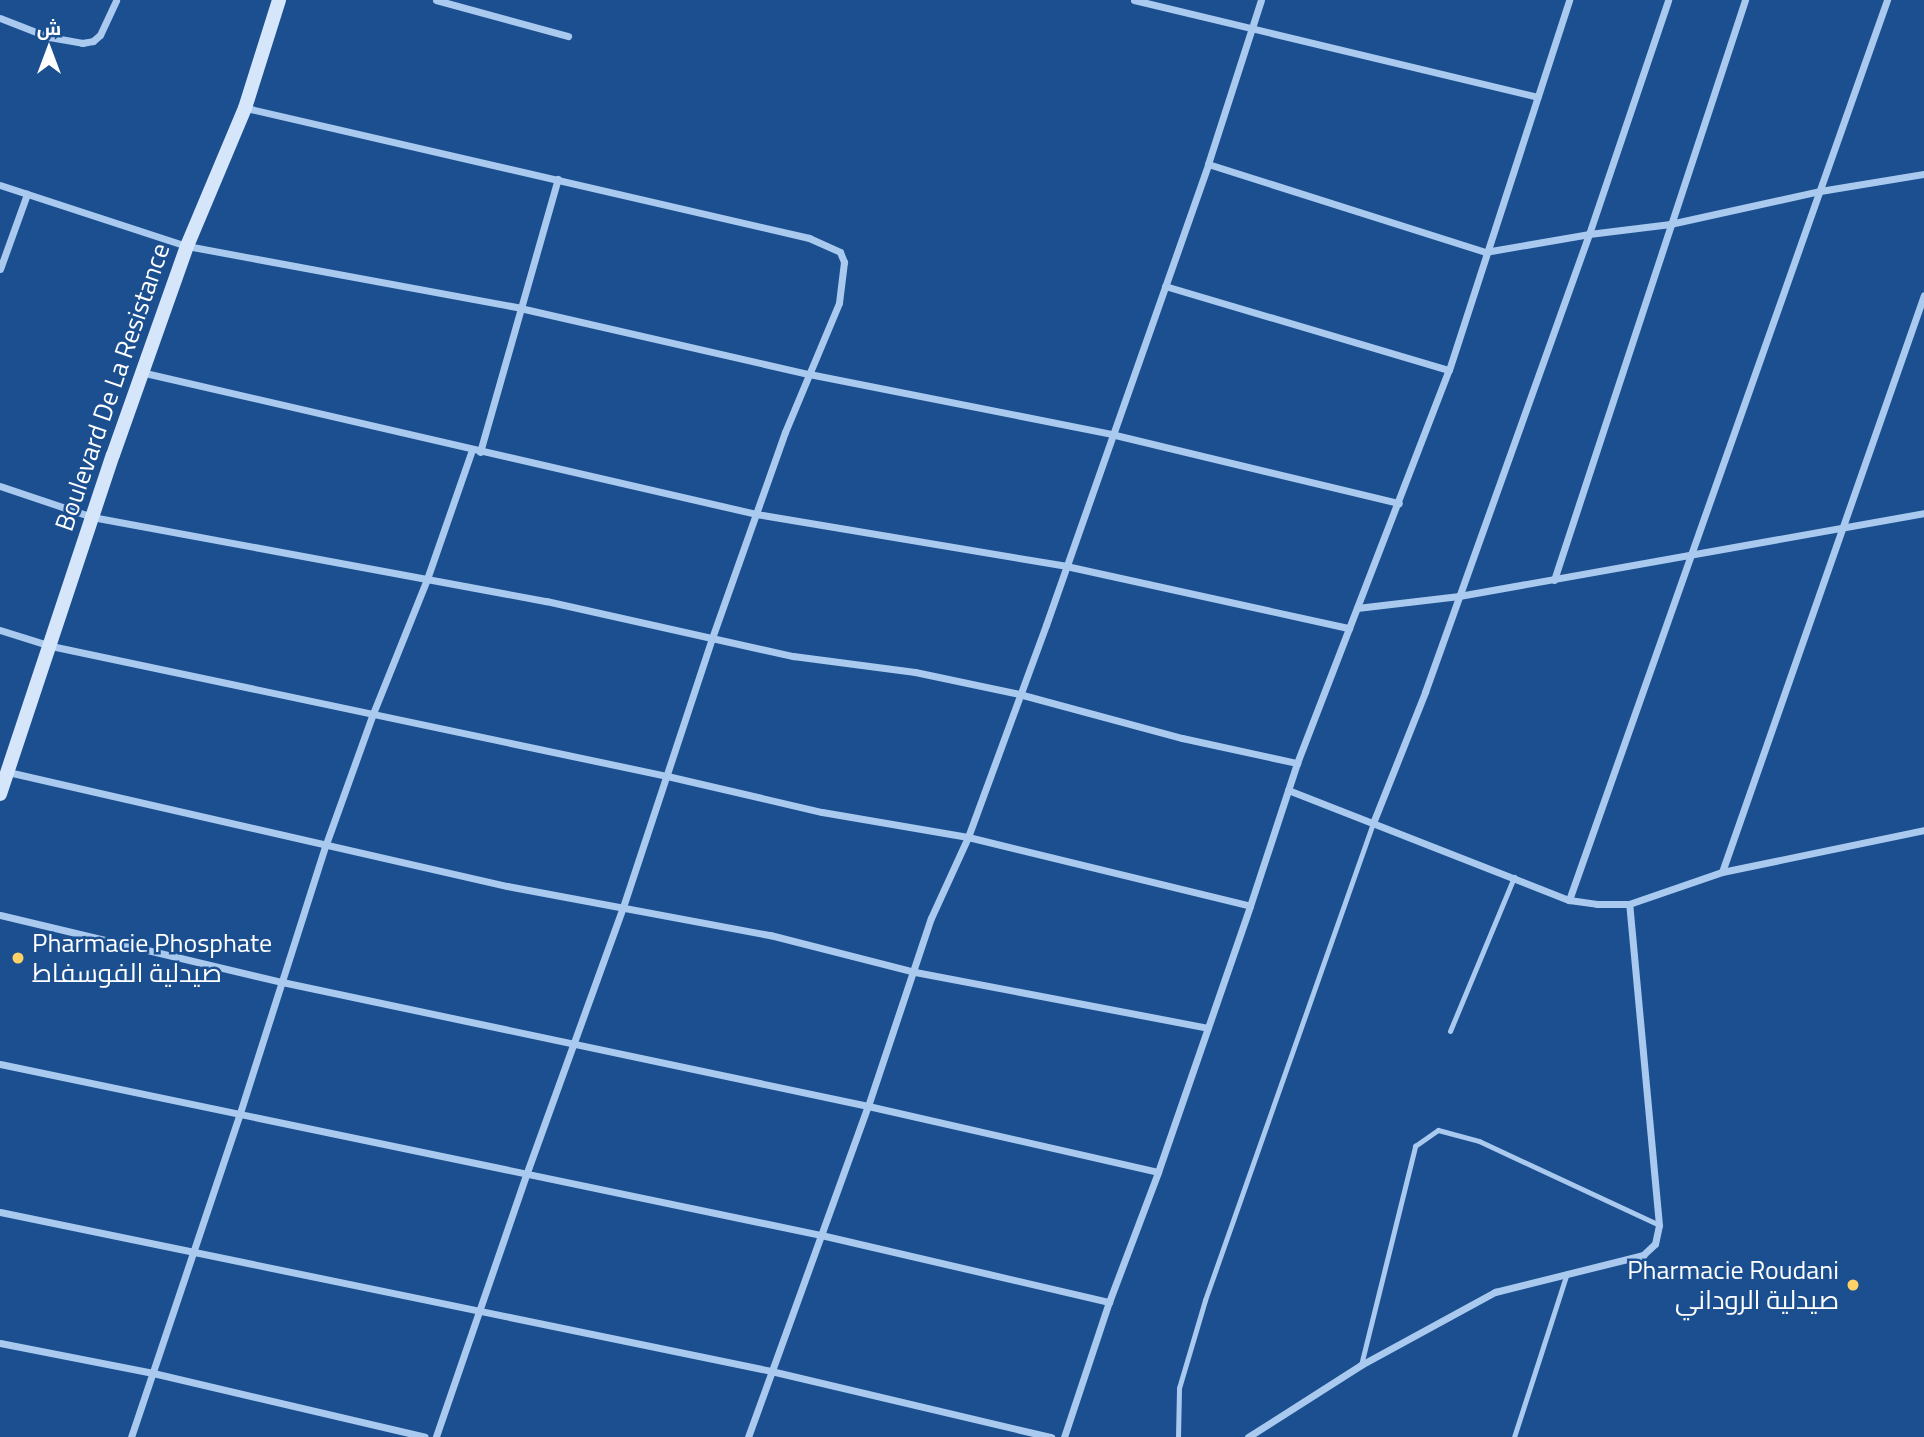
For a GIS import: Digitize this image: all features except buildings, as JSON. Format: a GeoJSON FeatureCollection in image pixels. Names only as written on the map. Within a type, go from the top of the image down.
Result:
{"type":"FeatureCollection","features":[{"type":"Feature","properties":{"kind":"street"},"geometry":{"type":"LineString","coordinates":[[0,18],[49,37],[82,43],[100,35],[116,0]]}},
{"type":"Feature","properties":{"kind":"street","name":"Boulevard De La Resistance"},"geometry":{"type":"LineString","coordinates":[[0,794],[92,517],[145,373],[187,246],[245,108],[279,0]]}},
{"type":"Feature","properties":{"kind":"street"},"geometry":{"type":"LineString","coordinates":[[436,0],[568,36]]}},
{"type":"Feature","properties":{"kind":"street"},"geometry":{"type":"LineString","coordinates":[[1134,0],[1537,97]]}},
{"type":"Feature","properties":{"kind":"street"},"geometry":{"type":"LineString","coordinates":[[748,1437],[869,1106],[932,918],[968,837],[1066,566],[1208,164],[1261,0]]}},
{"type":"Feature","properties":{"kind":"street"},"geometry":{"type":"LineString","coordinates":[[1064,1437],[1109,1302],[1208,1028],[1287,790],[1449,370],[1485,252],[1569,0]]}},
{"type":"Feature","properties":{"kind":"street"},"geometry":{"type":"LineString","coordinates":[[1373,823],[1589,234],[1668,0]]}},
{"type":"Feature","properties":{"kind":"street"},"geometry":{"type":"LineString","coordinates":[[1554,580],[1745,0]]}},
{"type":"Feature","properties":{"kind":"street"},"geometry":{"type":"LineString","coordinates":[[1569,900],[1887,0]]}},
{"type":"Feature","properties":{"kind":"street"},"geometry":{"type":"LineString","coordinates":[[245,108],[809,238],[840,252],[844,262],[843,288],[833,319],[809,374],[756,514],[623,907],[478,1311],[436,1437]]}},
{"type":"Feature","properties":{"kind":"street"},"geometry":{"type":"LineString","coordinates":[[1208,164],[1485,252],[1589,234],[1670,224],[1820,191],[1924,174]]}},
{"type":"Feature","properties":{"kind":"street"},"geometry":{"type":"LineString","coordinates":[[131,1437],[240,1116],[326,844],[372,716],[476,451],[558,179]]}},
{"type":"Feature","properties":{"kind":"street"},"geometry":{"type":"LineString","coordinates":[[0,185],[187,246],[520,308],[809,374],[1111,434],[1399,503]]}},
{"type":"Feature","properties":{"kind":"street"},"geometry":{"type":"LineString","coordinates":[[0,269],[27,194]]}},
{"type":"Feature","properties":{"kind":"street"},"geometry":{"type":"LineString","coordinates":[[1165,286],[1449,370]]}},
{"type":"Feature","properties":{"kind":"street"},"geometry":{"type":"LineString","coordinates":[[1722,872],[1924,295]]}},
{"type":"Feature","properties":{"kind":"street"},"geometry":{"type":"LineString","coordinates":[[145,373],[756,514],[1066,566],[1349,628]]}},
{"type":"Feature","properties":{"kind":"street"},"geometry":{"type":"LineString","coordinates":[[0,486],[42,503],[92,517],[559,603],[793,656],[915,672],[1019,694],[1182,738],[1297,763]]}},
{"type":"Feature","properties":{"kind":"street"},"geometry":{"type":"LineString","coordinates":[[1357,608],[1458,596],[1554,580],[1924,513]]}},
{"type":"Feature","properties":{"kind":"street"},"geometry":{"type":"LineString","coordinates":[[0,630],[51,646],[372,716],[667,776],[822,812],[968,837],[1250,906]]}},
{"type":"Feature","properties":{"kind":"street"},"geometry":{"type":"LineString","coordinates":[[8,772],[507,886],[770,935],[915,972],[1208,1028]]}},
{"type":"Feature","properties":{"kind":"street"},"geometry":{"type":"LineString","coordinates":[[1287,790],[1569,900],[1629,904],[1722,872],[1924,830]]}},
{"type":"Feature","properties":{"kind":"street"},"geometry":{"type":"LineString","coordinates":[[1248,1437],[1361,1365],[1495,1292],[1643,1255],[1655,1244],[1659,1225],[1629,904]]}},
{"type":"Feature","properties":{"kind":"street"},"geometry":{"type":"LineString","coordinates":[[0,915],[282,982],[869,1106],[1158,1172]]}},
{"type":"Feature","properties":{"kind":"street"},"geometry":{"type":"LineString","coordinates":[[0,1064],[821,1235],[1109,1302]]}},
{"type":"Feature","properties":{"kind":"street"},"geometry":{"type":"LineString","coordinates":[[0,1212],[771,1371],[1051,1437]]}},
{"type":"Feature","properties":{"kind":"street"},"geometry":{"type":"LineString","coordinates":[[0,1343],[153,1373],[425,1437]]}},
{"type":"Feature","properties":{"kind":"lane"},"geometry":{"type":"LineString","coordinates":[[1178,1437],[1180,1388],[1205,1300],[1373,823]]}},
{"type":"Feature","properties":{"kind":"lane"},"geometry":{"type":"LineString","coordinates":[[1450,1031],[1514,877]]}},
{"type":"Feature","properties":{"kind":"lane"},"geometry":{"type":"LineString","coordinates":[[1361,1365],[1415,1146],[1438,1130],[1479,1141],[1659,1225]]}},
{"type":"Feature","properties":{"kind":"lane"},"geometry":{"type":"LineString","coordinates":[[1514,1437],[1567,1273]]}},
{"type":"Feature","properties":{"kind":"place","name":"Pharmacie Phosphate صيدلية الفوسفاط"},"geometry":{"type":"Point","coordinates":[18,958]}},
{"type":"Feature","properties":{"kind":"place","name":"Pharmacie Roudani صيدلية الروداني"},"geometry":{"type":"Point","coordinates":[1853,1285]}}]}
